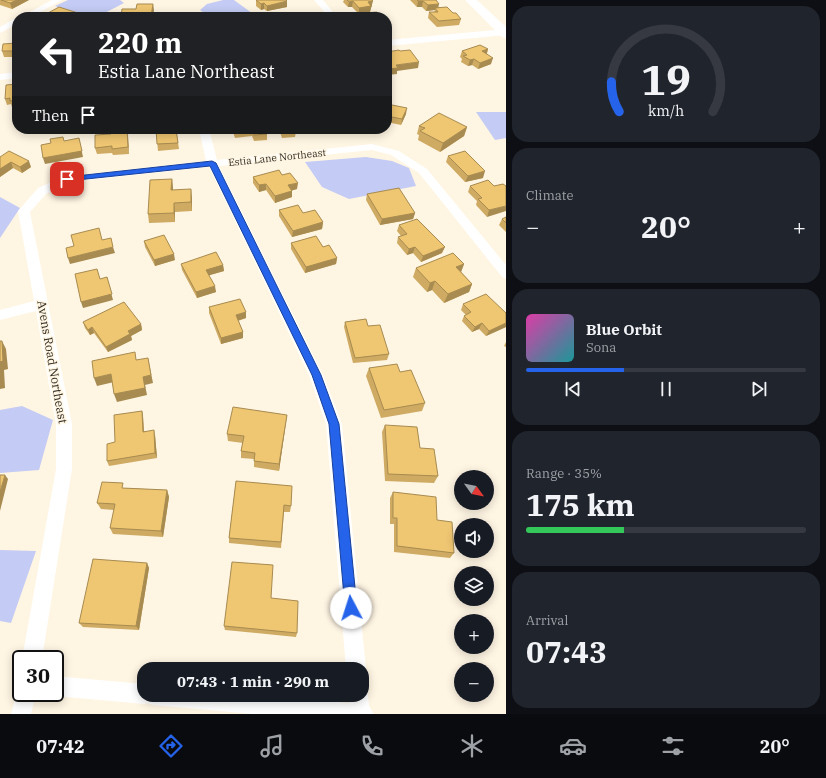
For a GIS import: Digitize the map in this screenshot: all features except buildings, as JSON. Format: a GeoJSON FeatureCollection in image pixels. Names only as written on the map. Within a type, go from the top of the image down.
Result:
{"type":"FeatureCollection","features":[{"type":"Feature","properties":{"kind":"street"},"geometry":{"type":"LineString","coordinates":[[35,12],[58,0]]}},
{"type":"Feature","properties":{"kind":"street"},"geometry":{"type":"LineString","coordinates":[[318,0],[329,12]]}},
{"type":"Feature","properties":{"kind":"street"},"geometry":{"type":"LineString","coordinates":[[471,0],[505,33]]}},
{"type":"Feature","properties":{"kind":"street"},"geometry":{"type":"LineString","coordinates":[[0,30],[12,24]]}},
{"type":"Feature","properties":{"kind":"street"},"geometry":{"type":"LineString","coordinates":[[392,43],[505,33]]}},
{"type":"Feature","properties":{"kind":"street"},"geometry":{"type":"LineString","coordinates":[[0,77],[12,76]]}},
{"type":"Feature","properties":{"kind":"street"},"geometry":{"type":"LineString","coordinates":[[205,134],[212,163],[316,375],[334,424],[355,662]]}},
{"type":"Feature","properties":{"kind":"street","name":"Estia Lane Northeast"},"geometry":{"type":"LineString","coordinates":[[42,191],[67,179],[372,147],[395,153],[423,171],[506,274]]}},
{"type":"Feature","properties":{"kind":"street","name":"Avens Road Northeast"},"geometry":{"type":"LineString","coordinates":[[34,650],[64,470],[64,424],[24,211],[42,191]]}},
{"type":"Feature","properties":{"kind":"street"},"geometry":{"type":"LineString","coordinates":[[0,315],[42,304]]}},
{"type":"Feature","properties":{"kind":"street"},"geometry":{"type":"LineString","coordinates":[[64,687],[137,693]]}},
{"type":"Feature","properties":{"kind":"street"},"geometry":{"type":"LineString","coordinates":[[21,714],[24,702]]}},
{"type":"Feature","properties":{"kind":"street"},"geometry":{"type":"LineString","coordinates":[[274,702],[361,707]]}},
{"type":"Feature","properties":{"kind":"shaded area"},"geometry":{"type":"Polygon","coordinates":[[[68,0],[120,0],[124,3],[107,12],[71,12],[55,6],[68,0]]]}},
{"type":"Feature","properties":{"kind":"shaded area"},"geometry":{"type":"Polygon","coordinates":[[[223,0],[234,0],[250,12],[203,12],[200,10],[207,4],[223,0]]]}},
{"type":"Feature","properties":{"kind":"shaded area"},"geometry":{"type":"Polygon","coordinates":[[[476,112],[506,112],[506,138],[495,140],[476,112]]]}},
{"type":"Feature","properties":{"kind":"shaded area"},"geometry":{"type":"Polygon","coordinates":[[[366,157],[392,161],[409,168],[416,186],[349,199],[322,187],[305,162],[366,157]]]}},
{"type":"Feature","properties":{"kind":"shaded area"},"geometry":{"type":"Polygon","coordinates":[[[0,197],[20,208],[0,238],[0,197]]]}},
{"type":"Feature","properties":{"kind":"shaded area"},"geometry":{"type":"Polygon","coordinates":[[[22,406],[53,420],[39,470],[0,473],[0,410],[22,406]]]}},
{"type":"Feature","properties":{"kind":"shaded area"},"geometry":{"type":"Polygon","coordinates":[[[0,550],[36,551],[11,623],[0,621],[0,550]]]}},
{"type":"Feature","properties":{"kind":"route"},"geometry":{"type":"LineString","coordinates":[[67,179],[212,163],[316,375],[334,424],[351,608]]}}]}
